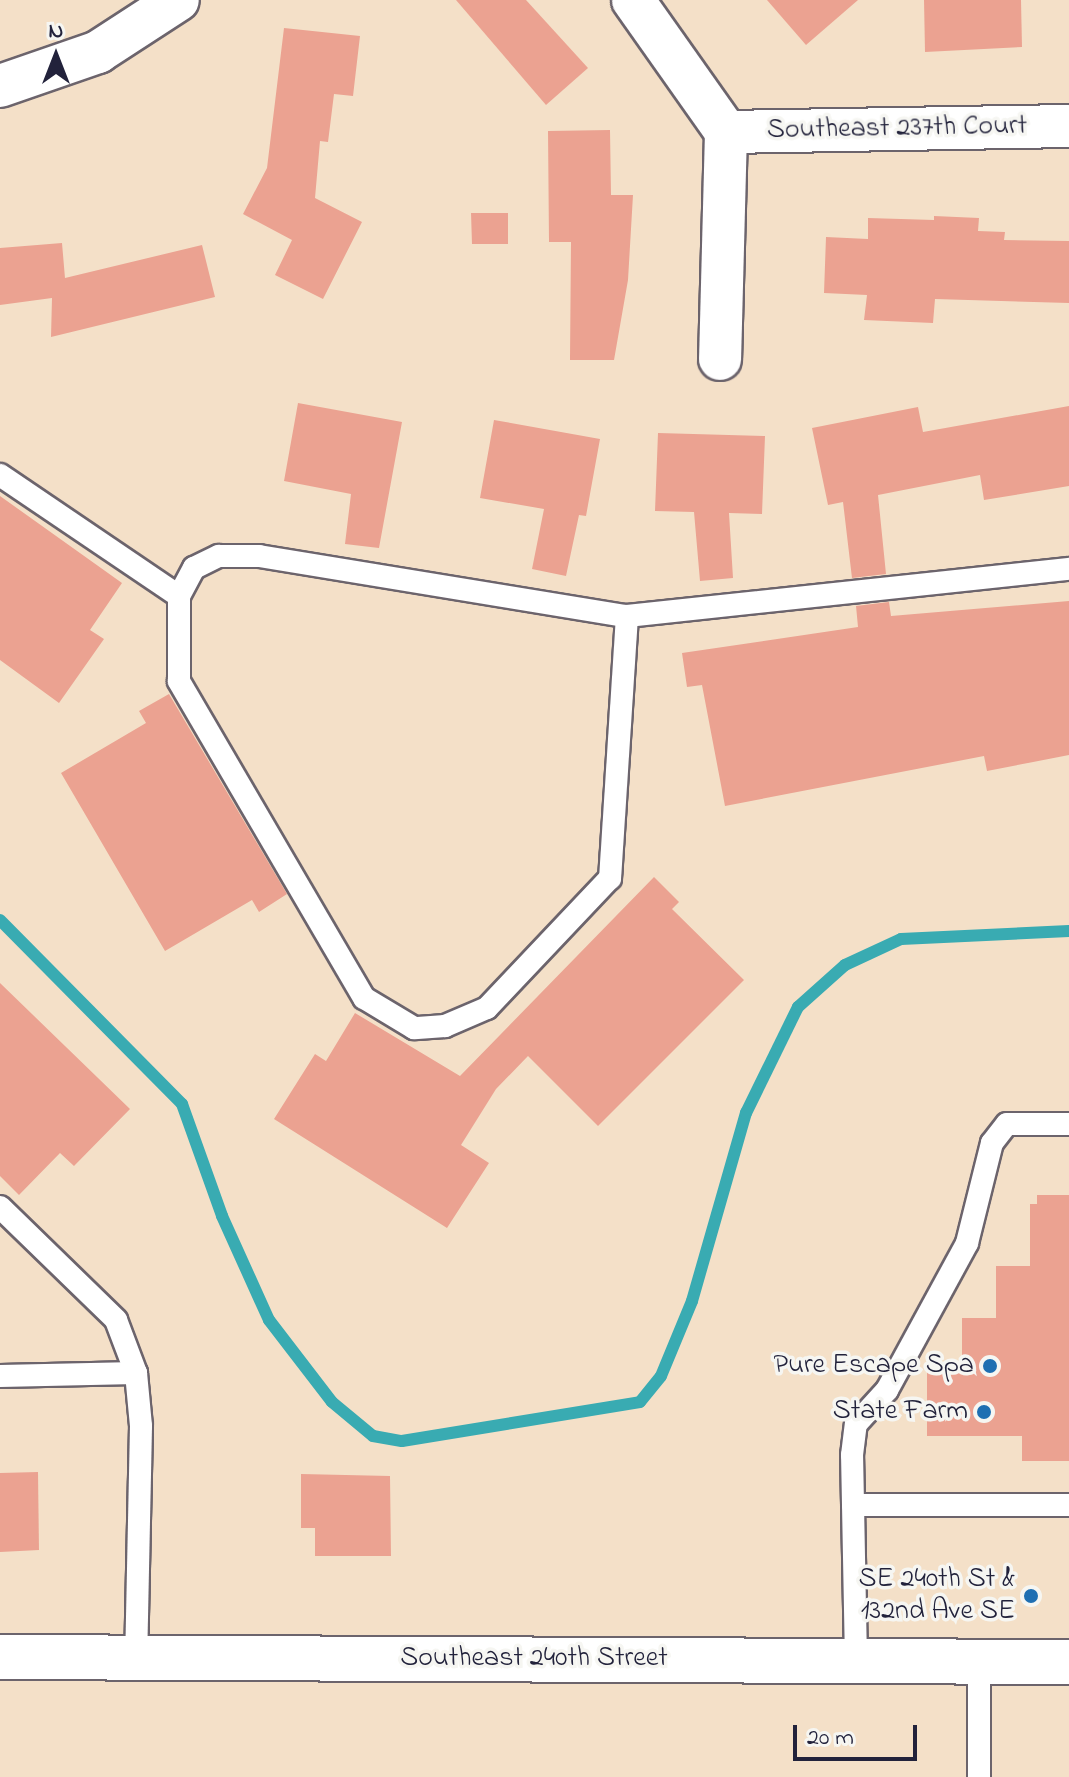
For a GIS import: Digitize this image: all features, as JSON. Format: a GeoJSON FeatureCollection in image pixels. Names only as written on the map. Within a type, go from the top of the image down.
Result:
{"type":"FeatureCollection","features":[{"type":"Feature","properties":{"kind":"main road","name":"Southeast 240th Street"},"geometry":{"type":"LineString","coordinates":[[0,1657],[1069,1662]]}},
{"type":"Feature","properties":{"kind":"street"},"geometry":{"type":"LineString","coordinates":[[0,86],[98,52],[178,0]]}},
{"type":"Feature","properties":{"kind":"street"},"geometry":{"type":"LineString","coordinates":[[633,0],[726,132],[720,359]]}},
{"type":"Feature","properties":{"kind":"street","name":"Southeast 237th Court"},"geometry":{"type":"LineString","coordinates":[[726,132],[1069,126]]}},
{"type":"Feature","properties":{"kind":"lane"},"geometry":{"type":"LineString","coordinates":[[0,475],[179,596]]}},
{"type":"Feature","properties":{"kind":"lane"},"geometry":{"type":"LineString","coordinates":[[627,616],[610,878],[487,1008],[445,1026],[414,1028],[364,998],[179,681],[179,596],[194,568],[219,556],[259,556],[627,616],[1069,569]]}},
{"type":"Feature","properties":{"kind":"lane"},"geometry":{"type":"LineString","coordinates":[[856,1661],[853,1505],[856,1424],[887,1390],[967,1243],[992,1143],[1007,1124],[1069,1124]]}},
{"type":"Feature","properties":{"kind":"lane"},"geometry":{"type":"LineString","coordinates":[[0,1207],[116,1320],[136,1373],[141,1426],[136,1657]]}},
{"type":"Feature","properties":{"kind":"lane"},"geometry":{"type":"LineString","coordinates":[[0,1376],[136,1373]]}},
{"type":"Feature","properties":{"kind":"lane"},"geometry":{"type":"LineString","coordinates":[[853,1505],[1069,1505]]}},
{"type":"Feature","properties":{"kind":"lane"},"geometry":{"type":"LineString","coordinates":[[979,1662],[979,1777]]}},
{"type":"Feature","properties":{"kind":"building"},"geometry":{"type":"Polygon","coordinates":[[[456,0],[526,0],[588,68],[546,105],[456,0]]]}},
{"type":"Feature","properties":{"kind":"building"},"geometry":{"type":"Polygon","coordinates":[[[767,0],[858,0],[806,45],[767,0]]]}},
{"type":"Feature","properties":{"kind":"building"},"geometry":{"type":"Polygon","coordinates":[[[924,0],[1021,0],[1022,47],[925,52],[924,0]]]}},
{"type":"Feature","properties":{"kind":"building"},"geometry":{"type":"Polygon","coordinates":[[[284,28],[360,36],[353,96],[334,94],[328,142],[320,141],[315,198],[362,222],[323,299],[275,275],[292,240],[243,214],[267,168],[284,28]]]}},
{"type":"Feature","properties":{"kind":"building"},"geometry":{"type":"Polygon","coordinates":[[[610,130],[611,195],[633,195],[628,280],[614,360],[570,360],[571,242],[549,242],[548,131],[610,130]]]}},
{"type":"Feature","properties":{"kind":"building"},"geometry":{"type":"Polygon","coordinates":[[[471,213],[508,213],[508,244],[472,244],[471,213]]]}},
{"type":"Feature","properties":{"kind":"building"},"geometry":{"type":"Polygon","coordinates":[[[934,216],[979,218],[978,231],[1005,232],[1004,240],[1069,241],[1069,303],[935,299],[933,323],[864,320],[867,295],[824,293],[826,237],[868,239],[868,218],[934,220],[934,216]]]}},
{"type":"Feature","properties":{"kind":"building"},"geometry":{"type":"Polygon","coordinates":[[[62,243],[65,278],[202,245],[215,297],[51,337],[52,298],[0,305],[0,248],[62,243]]]}},
{"type":"Feature","properties":{"kind":"building"},"geometry":{"type":"Polygon","coordinates":[[[298,403],[402,422],[379,548],[345,544],[351,494],[284,481],[298,403]]]}},
{"type":"Feature","properties":{"kind":"building"},"geometry":{"type":"Polygon","coordinates":[[[1069,406],[1069,486],[984,500],[980,475],[878,495],[886,574],[852,578],[843,502],[828,505],[812,428],[918,407],[923,432],[1069,406]]]}},
{"type":"Feature","properties":{"kind":"building"},"geometry":{"type":"Polygon","coordinates":[[[494,420],[600,439],[586,516],[579,515],[566,576],[532,569],[544,509],[480,498],[494,420]]]}},
{"type":"Feature","properties":{"kind":"building"},"geometry":{"type":"Polygon","coordinates":[[[658,433],[765,436],[762,514],[729,513],[733,578],[700,581],[694,512],[655,511],[658,433]]]}},
{"type":"Feature","properties":{"kind":"building"},"geometry":{"type":"Polygon","coordinates":[[[0,496],[122,583],[90,630],[104,639],[59,703],[0,660],[0,496]]]}},
{"type":"Feature","properties":{"kind":"building"},"geometry":{"type":"Polygon","coordinates":[[[1069,601],[1069,755],[987,771],[984,756],[725,806],[702,685],[687,687],[682,653],[858,627],[856,606],[889,602],[891,616],[1069,601]]]}},
{"type":"Feature","properties":{"kind":"building"},"geometry":{"type":"Polygon","coordinates":[[[169,694],[287,894],[259,912],[252,900],[165,951],[61,773],[146,723],[139,711],[169,694]]]}},
{"type":"Feature","properties":{"kind":"building"},"geometry":{"type":"Polygon","coordinates":[[[654,877],[679,902],[672,909],[744,980],[598,1126],[528,1056],[496,1089],[461,1145],[489,1163],[447,1228],[274,1119],[315,1054],[326,1061],[355,1013],[460,1076],[654,877]]]}},
{"type":"Feature","properties":{"kind":"building"},"geometry":{"type":"Polygon","coordinates":[[[0,983],[130,1109],[74,1166],[60,1153],[19,1195],[0,1176],[0,983]]]}},
{"type":"Feature","properties":{"kind":"building"},"geometry":{"type":"Polygon","coordinates":[[[1037,1195],[1069,1195],[1069,1461],[1022,1461],[1022,1436],[927,1436],[927,1368],[962,1368],[962,1318],[996,1318],[996,1266],[1030,1266],[1030,1204],[1037,1204],[1037,1195]]]}},
{"type":"Feature","properties":{"kind":"building"},"geometry":{"type":"Polygon","coordinates":[[[38,1472],[39,1550],[0,1552],[0,1473],[38,1472]]]}},
{"type":"Feature","properties":{"kind":"building"},"geometry":{"type":"Polygon","coordinates":[[[301,1474],[390,1476],[391,1556],[315,1556],[315,1528],[301,1528],[301,1474]]]}},
{"type":"Feature","properties":{"kind":"waterway"},"geometry":{"type":"LineString","coordinates":[[0,920],[182,1104],[222,1216],[269,1320],[332,1402],[373,1436],[402,1441],[640,1402],[661,1376],[692,1301],[746,1113],[798,1007],[845,965],[901,939],[1069,931]]}},
{"type":"Feature","properties":{"kind":"place","name":"Pure Escape Spa"},"geometry":{"type":"Point","coordinates":[990,1366]}},
{"type":"Feature","properties":{"kind":"place","name":"State Farm"},"geometry":{"type":"Point","coordinates":[984,1412]}},
{"type":"Feature","properties":{"kind":"place","name":"SE 240th St & 132nd Ave SE"},"geometry":{"type":"Point","coordinates":[1031,1596]}}]}
